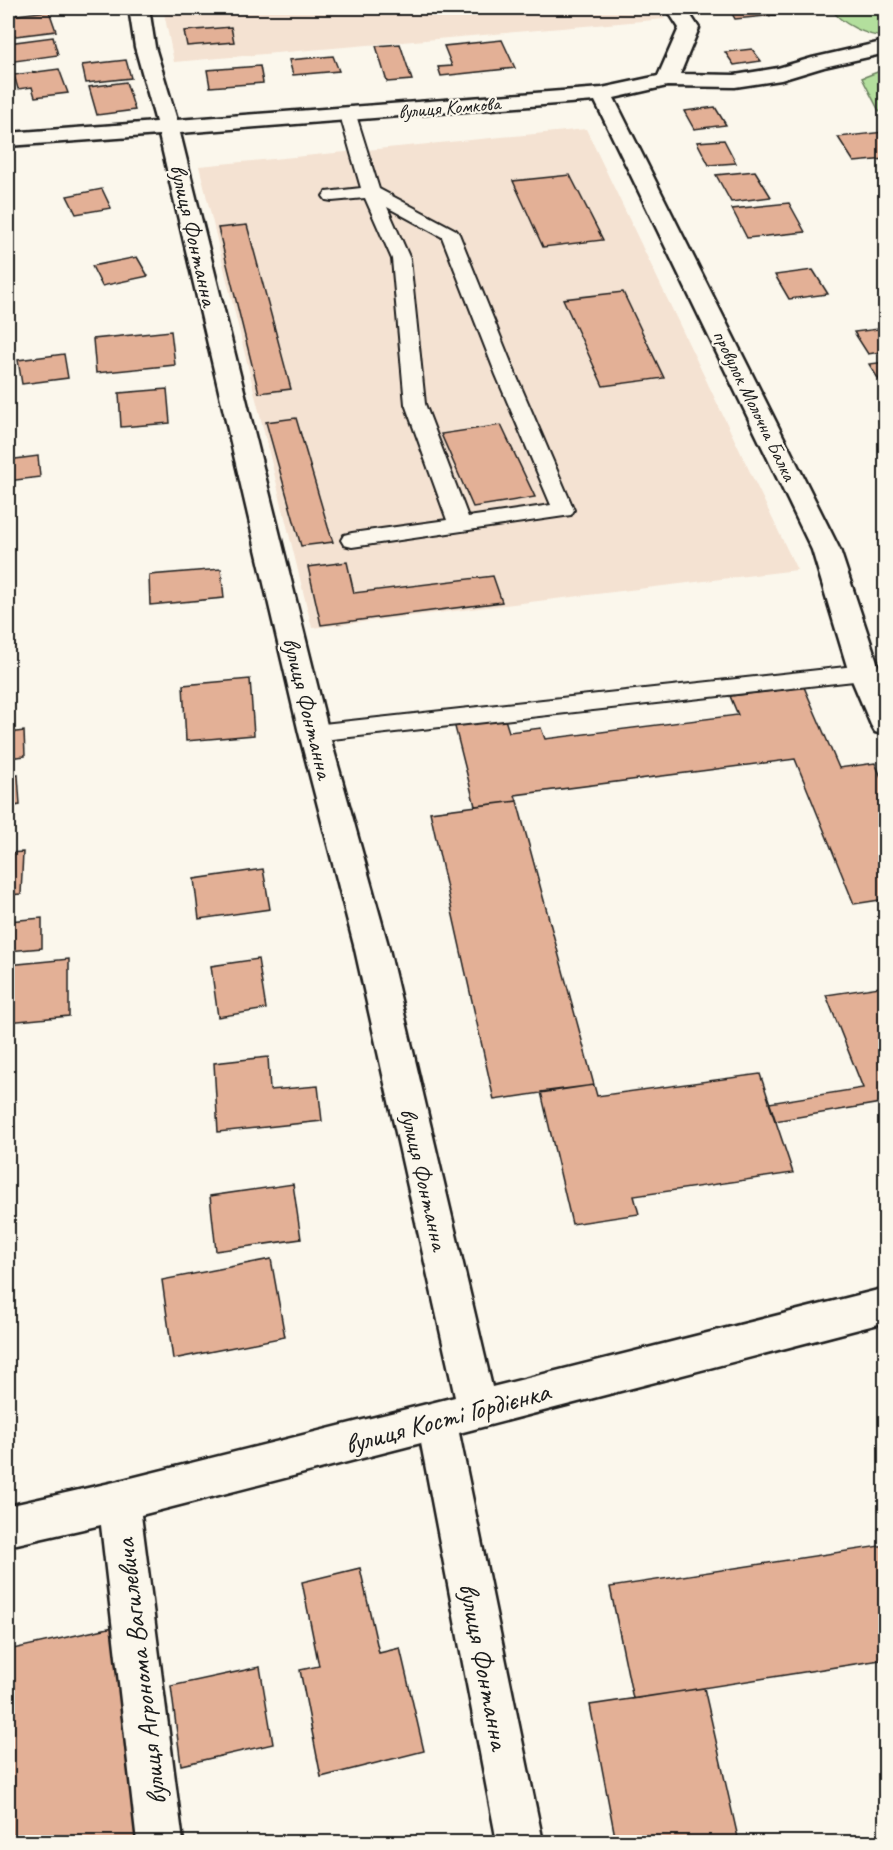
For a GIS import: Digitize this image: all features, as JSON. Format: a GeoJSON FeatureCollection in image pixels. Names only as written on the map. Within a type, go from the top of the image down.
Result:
{"type":"FeatureCollection","features":[{"type":"Feature","properties":{"kind":"street","name":"вулиця Фонтанна"},"geometry":{"type":"LineString","coordinates":[[139,8],[145,47],[168,127],[314,733],[371,945],[477,1408]]}},
{"type":"Feature","properties":{"kind":"street"},"geometry":{"type":"LineString","coordinates":[[667,80],[689,28],[676,8]]}},
{"type":"Feature","properties":{"kind":"street","name":"вулиця Комкова"},"geometry":{"type":"LineString","coordinates":[[8,140],[602,94],[667,80],[747,79],[781,74],[819,62],[885,47]]}},
{"type":"Feature","properties":{"kind":"street","name":"провулок Молочна Балка"},"geometry":{"type":"LineString","coordinates":[[602,94],[826,550],[864,673],[885,725]]}},
{"type":"Feature","properties":{"kind":"street","name":"вулиця Кості Гордієнка"},"geometry":{"type":"LineString","coordinates":[[8,1526],[119,1501],[885,1305]]}},
{"type":"Feature","properties":{"kind":"street","name":"вулиця Фонтанна"},"geometry":{"type":"LineString","coordinates":[[436,1419],[520,1842]]}},
{"type":"Feature","properties":{"kind":"street","name":"вулиця Агронома Вагилевича"},"geometry":{"type":"LineString","coordinates":[[119,1501],[160,1842]]}},
{"type":"Feature","properties":{"kind":"lane"},"geometry":{"type":"LineString","coordinates":[[348,115],[371,192],[401,259],[415,404],[460,525]]}},
{"type":"Feature","properties":{"kind":"lane"},"geometry":{"type":"LineString","coordinates":[[332,196],[371,192],[450,234],[506,375],[564,510],[352,540]]}},
{"type":"Feature","properties":{"kind":"lane"},"geometry":{"type":"LineString","coordinates":[[314,733],[864,673]]}},
{"type":"Feature","properties":{"kind":"shaded area"},"geometry":{"type":"Polygon","coordinates":[[[163,8],[658,8],[665,19],[174,62],[163,8]]]}},
{"type":"Feature","properties":{"kind":"shaded area"},"geometry":{"type":"Polygon","coordinates":[[[586,129],[797,570],[312,628],[199,166],[586,129]]]}},
{"type":"Feature","properties":{"kind":"green space"},"geometry":{"type":"Polygon","coordinates":[[[831,8],[885,8],[885,37],[855,28],[835,14],[831,8]]]}},
{"type":"Feature","properties":{"kind":"green space"},"geometry":{"type":"Polygon","coordinates":[[[885,69],[885,116],[879,111],[862,78],[885,69]]]}},
{"type":"Feature","properties":{"kind":"building"},"geometry":{"type":"Polygon","coordinates":[[[729,8],[772,8],[776,15],[735,19],[729,8]]]}},
{"type":"Feature","properties":{"kind":"building"},"geometry":{"type":"Polygon","coordinates":[[[49,11],[56,31],[8,37],[8,16],[49,11]]]}},
{"type":"Feature","properties":{"kind":"building"},"geometry":{"type":"Polygon","coordinates":[[[231,27],[234,42],[187,46],[184,31],[231,27]]]}},
{"type":"Feature","properties":{"kind":"building"},"geometry":{"type":"Polygon","coordinates":[[[53,37],[58,55],[8,62],[8,43],[53,37]]]}},
{"type":"Feature","properties":{"kind":"building"},"geometry":{"type":"Polygon","coordinates":[[[502,40],[515,68],[441,76],[438,67],[452,66],[444,46],[502,40]]]}},
{"type":"Feature","properties":{"kind":"building"},"geometry":{"type":"Polygon","coordinates":[[[400,44],[412,80],[387,82],[376,46],[400,44]]]}},
{"type":"Feature","properties":{"kind":"building"},"geometry":{"type":"Polygon","coordinates":[[[752,49],[761,61],[734,65],[725,52],[752,49]]]}},
{"type":"Feature","properties":{"kind":"building"},"geometry":{"type":"Polygon","coordinates":[[[333,56],[339,71],[293,75],[289,60],[333,56]]]}},
{"type":"Feature","properties":{"kind":"building"},"geometry":{"type":"Polygon","coordinates":[[[126,60],[131,78],[86,83],[82,65],[126,60]]]}},
{"type":"Feature","properties":{"kind":"building"},"geometry":{"type":"Polygon","coordinates":[[[260,66],[263,83],[210,87],[207,70],[260,66]]]}},
{"type":"Feature","properties":{"kind":"building"},"geometry":{"type":"Polygon","coordinates":[[[59,69],[68,93],[35,97],[32,87],[18,89],[14,75],[59,69]]]}},
{"type":"Feature","properties":{"kind":"building"},"geometry":{"type":"Polygon","coordinates":[[[126,82],[135,110],[97,115],[89,87],[126,82]]]}},
{"type":"Feature","properties":{"kind":"building"},"geometry":{"type":"Polygon","coordinates":[[[715,107],[726,125],[694,129],[684,111],[715,107]]]}},
{"type":"Feature","properties":{"kind":"building"},"geometry":{"type":"Polygon","coordinates":[[[884,132],[886,159],[854,162],[838,137],[884,132]]]}},
{"type":"Feature","properties":{"kind":"building"},"geometry":{"type":"Polygon","coordinates":[[[724,140],[736,163],[709,165],[697,142],[724,140]]]}},
{"type":"Feature","properties":{"kind":"building"},"geometry":{"type":"Polygon","coordinates":[[[755,171],[771,197],[731,202],[716,175],[755,171]]]}},
{"type":"Feature","properties":{"kind":"building"},"geometry":{"type":"Polygon","coordinates":[[[570,175],[603,240],[543,247],[513,181],[570,175]]]}},
{"type":"Feature","properties":{"kind":"building"},"geometry":{"type":"Polygon","coordinates":[[[102,189],[111,208],[76,214],[67,196],[102,189]]]}},
{"type":"Feature","properties":{"kind":"building"},"geometry":{"type":"Polygon","coordinates":[[[789,203],[805,232],[747,238],[732,209],[789,203]]]}},
{"type":"Feature","properties":{"kind":"building"},"geometry":{"type":"Polygon","coordinates":[[[247,225],[291,389],[259,393],[218,228],[247,225]]]}},
{"type":"Feature","properties":{"kind":"building"},"geometry":{"type":"Polygon","coordinates":[[[137,257],[148,276],[102,286],[92,266],[137,257]]]}},
{"type":"Feature","properties":{"kind":"building"},"geometry":{"type":"Polygon","coordinates":[[[813,270],[828,294],[789,299],[775,275],[813,270]]]}},
{"type":"Feature","properties":{"kind":"building"},"geometry":{"type":"Polygon","coordinates":[[[623,292],[664,378],[603,386],[563,299],[623,292]]]}},
{"type":"Feature","properties":{"kind":"building"},"geometry":{"type":"Polygon","coordinates":[[[886,328],[886,351],[868,354],[854,332],[886,328]]]}},
{"type":"Feature","properties":{"kind":"building"},"geometry":{"type":"Polygon","coordinates":[[[171,331],[175,365],[96,373],[93,339],[171,331]]]}},
{"type":"Feature","properties":{"kind":"building"},"geometry":{"type":"Polygon","coordinates":[[[64,354],[68,378],[22,384],[18,360],[64,354]]]}},
{"type":"Feature","properties":{"kind":"building"},"geometry":{"type":"Polygon","coordinates":[[[886,362],[886,391],[869,364],[886,362]]]}},
{"type":"Feature","properties":{"kind":"building"},"geometry":{"type":"Polygon","coordinates":[[[167,389],[170,423],[121,427],[119,393],[167,389]]]}},
{"type":"Feature","properties":{"kind":"building"},"geometry":{"type":"Polygon","coordinates":[[[296,418],[333,542],[301,546],[266,422],[296,418]]]}},
{"type":"Feature","properties":{"kind":"building"},"geometry":{"type":"Polygon","coordinates":[[[501,425],[535,497],[473,507],[441,434],[501,425]]]}},
{"type":"Feature","properties":{"kind":"building"},"geometry":{"type":"Polygon","coordinates":[[[38,456],[40,477],[8,481],[8,460],[38,456]]]}},
{"type":"Feature","properties":{"kind":"building"},"geometry":{"type":"Polygon","coordinates":[[[347,562],[354,593],[493,576],[502,602],[321,625],[308,567],[347,562]]]}},
{"type":"Feature","properties":{"kind":"building"},"geometry":{"type":"Polygon","coordinates":[[[221,569],[224,598],[150,605],[149,575],[221,569]]]}},
{"type":"Feature","properties":{"kind":"building"},"geometry":{"type":"Polygon","coordinates":[[[250,679],[254,735],[186,741],[183,685],[250,679]]]}},
{"type":"Feature","properties":{"kind":"building"},"geometry":{"type":"Polygon","coordinates":[[[804,687],[839,768],[875,763],[886,788],[886,899],[854,904],[795,759],[515,795],[517,801],[475,806],[453,719],[503,713],[509,732],[541,728],[545,739],[738,715],[730,696],[804,687]]]}},
{"type":"Feature","properties":{"kind":"building"},"geometry":{"type":"Polygon","coordinates":[[[24,731],[25,756],[8,758],[8,733],[24,731]]]}},
{"type":"Feature","properties":{"kind":"building"},"geometry":{"type":"Polygon","coordinates":[[[18,775],[20,805],[8,807],[8,777],[18,775]]]}},
{"type":"Feature","properties":{"kind":"building"},"geometry":{"type":"Polygon","coordinates":[[[517,801],[594,1085],[494,1100],[430,812],[517,801]]]}},
{"type":"Feature","properties":{"kind":"building"},"geometry":{"type":"Polygon","coordinates":[[[23,852],[21,894],[8,895],[8,853],[23,852]]]}},
{"type":"Feature","properties":{"kind":"building"},"geometry":{"type":"Polygon","coordinates":[[[263,869],[270,909],[199,919],[194,879],[263,869]]]}},
{"type":"Feature","properties":{"kind":"building"},"geometry":{"type":"Polygon","coordinates":[[[42,918],[42,948],[8,951],[8,921],[42,918]]]}},
{"type":"Feature","properties":{"kind":"building"},"geometry":{"type":"Polygon","coordinates":[[[69,959],[69,1016],[8,1022],[8,965],[69,959]]]}},
{"type":"Feature","properties":{"kind":"building"},"geometry":{"type":"Polygon","coordinates":[[[258,959],[266,1009],[218,1017],[211,966],[258,959]]]}},
{"type":"Feature","properties":{"kind":"building"},"geometry":{"type":"Polygon","coordinates":[[[886,986],[886,1102],[775,1121],[769,1103],[863,1088],[826,995],[886,986]]]}},
{"type":"Feature","properties":{"kind":"building"},"geometry":{"type":"Polygon","coordinates":[[[268,1057],[270,1090],[318,1086],[322,1121],[218,1132],[214,1063],[268,1057]]]}},
{"type":"Feature","properties":{"kind":"building"},"geometry":{"type":"Polygon","coordinates":[[[760,1074],[793,1173],[634,1196],[639,1214],[572,1224],[541,1092],[594,1085],[597,1096],[760,1074]]]}},
{"type":"Feature","properties":{"kind":"building"},"geometry":{"type":"Polygon","coordinates":[[[293,1184],[301,1239],[216,1251],[210,1196],[293,1184]]]}},
{"type":"Feature","properties":{"kind":"building"},"geometry":{"type":"Polygon","coordinates":[[[271,1259],[285,1337],[173,1359],[162,1280],[271,1259]]]}},
{"type":"Feature","properties":{"kind":"building"},"geometry":{"type":"Polygon","coordinates":[[[886,1545],[886,1659],[633,1699],[610,1587],[886,1545]]]}},
{"type":"Feature","properties":{"kind":"building"},"geometry":{"type":"Polygon","coordinates":[[[360,1568],[379,1653],[400,1648],[424,1751],[321,1777],[300,1670],[319,1666],[302,1582],[360,1568]]]}},
{"type":"Feature","properties":{"kind":"building"},"geometry":{"type":"Polygon","coordinates":[[[118,1626],[143,1842],[8,1842],[8,1650],[118,1626]]]}},
{"type":"Feature","properties":{"kind":"building"},"geometry":{"type":"Polygon","coordinates":[[[260,1667],[273,1744],[181,1765],[171,1686],[260,1667]]]}},
{"type":"Feature","properties":{"kind":"building"},"geometry":{"type":"Polygon","coordinates":[[[704,1688],[739,1842],[616,1842],[590,1705],[704,1688]]]}}]}
